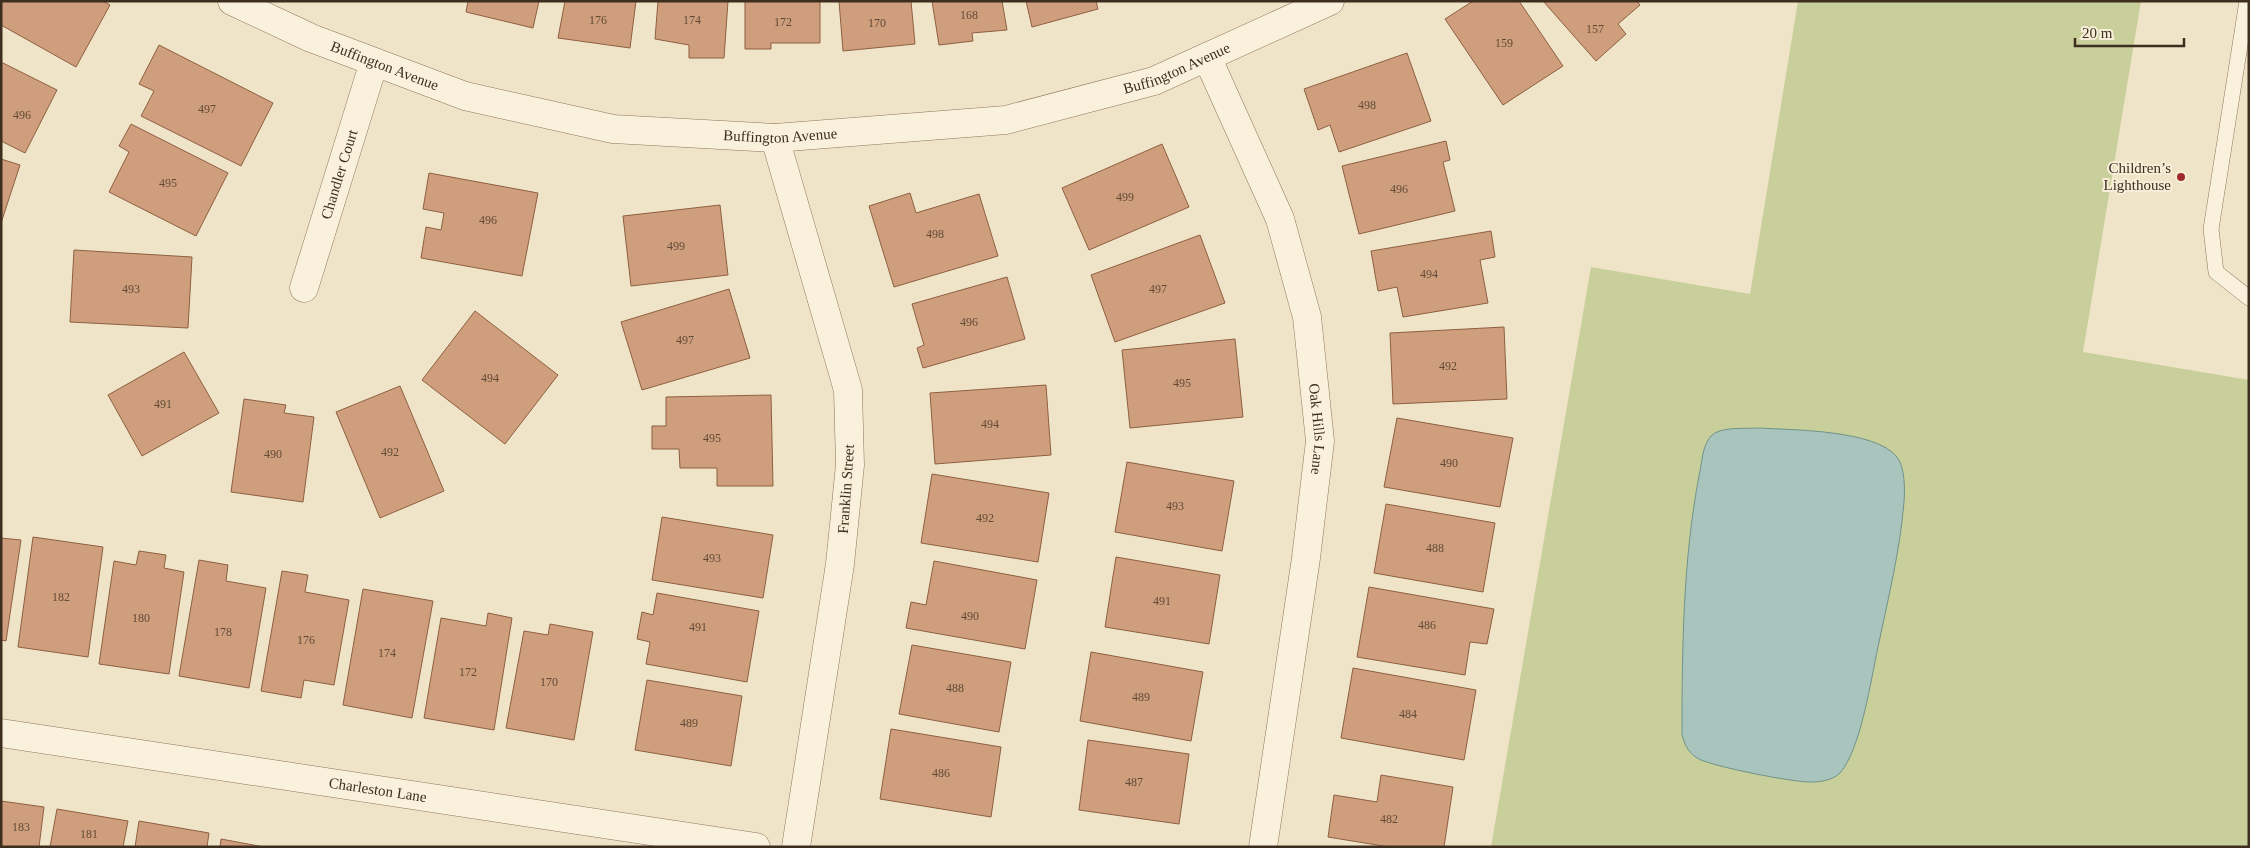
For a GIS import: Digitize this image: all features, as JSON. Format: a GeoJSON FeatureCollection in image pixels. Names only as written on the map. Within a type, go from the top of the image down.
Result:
{"type":"FeatureCollection","features":[{"type":"Feature","properties":{"kind":"street","name":"Buffington Avenue"},"geometry":{"type":"LineString","coordinates":[[232,1],[311,38],[465,96],[613,129],[775,138],[1006,120],[1154,81],[1330,1]]}},
{"type":"Feature","properties":{"kind":"street","name":"Oak Hills Lane"},"geometry":{"type":"LineString","coordinates":[[1207,57],[1280,219],[1307,317],[1320,441],[1306,558],[1263,847]]}},
{"type":"Feature","properties":{"kind":"street","name":"Chandler Court"},"geometry":{"type":"LineString","coordinates":[[304,288],[374,62]]}},
{"type":"Feature","properties":{"kind":"street","name":"Franklin Street"},"geometry":{"type":"LineString","coordinates":[[775,138],[848,390],[850,465],[840,564],[796,847]]}},
{"type":"Feature","properties":{"kind":"street","name":"Charleston Lane"},"geometry":{"type":"LineString","coordinates":[[1,733],[756,847]]}},
{"type":"Feature","properties":{"kind":"lane"},"geometry":{"type":"LineString","coordinates":[[2247,1],[2211,229],[2216,272],[2249,298]]}},
{"type":"Feature","properties":{"kind":"green space"},"geometry":{"type":"Polygon","coordinates":[[[1798,1],[2141,1],[2083,352],[2249,380],[2249,847],[1491,847],[1591,267],[1750,294],[1798,1]]]}},
{"type":"Feature","properties":{"kind":"water"},"geometry":{"type":"Polygon","coordinates":[[[1760,428],[1833,433],[1871,441],[1886,448],[1897,457],[1903,472],[1904,497],[1900,539],[1864,713],[1854,748],[1847,762],[1840,773],[1823,781],[1803,782],[1772,777],[1705,761],[1694,756],[1685,744],[1682,734],[1683,637],[1687,572],[1694,508],[1704,450],[1708,440],[1715,433],[1734,429],[1760,428]]]}},
{"type":"Feature","properties":{"kind":"building"},"geometry":{"type":"Polygon","coordinates":[[[1,1],[103,1],[110,5],[76,67],[1,25],[1,1]]]}},
{"type":"Feature","properties":{"kind":"building"},"geometry":{"type":"Polygon","coordinates":[[[468,1],[539,1],[533,28],[466,12],[468,1]]]}},
{"type":"Feature","properties":{"kind":"building"},"geometry":{"type":"Polygon","coordinates":[[[565,1],[636,1],[630,48],[558,38],[565,1]]]}},
{"type":"Feature","properties":{"kind":"building"},"geometry":{"type":"Polygon","coordinates":[[[658,1],[728,1],[724,58],[689,58],[689,45],[655,39],[658,1]]]}},
{"type":"Feature","properties":{"kind":"building"},"geometry":{"type":"Polygon","coordinates":[[[745,1],[820,1],[820,43],[771,43],[771,49],[745,49],[745,1]]]}},
{"type":"Feature","properties":{"kind":"building"},"geometry":{"type":"Polygon","coordinates":[[[839,1],[911,1],[915,44],[843,51],[839,1]]]}},
{"type":"Feature","properties":{"kind":"building"},"geometry":{"type":"Polygon","coordinates":[[[932,1],[1002,1],[1007,30],[972,33],[973,41],[939,45],[932,1]]]}},
{"type":"Feature","properties":{"kind":"building"},"geometry":{"type":"Polygon","coordinates":[[[1026,1],[1096,1],[1098,9],[1032,27],[1026,1]]]}},
{"type":"Feature","properties":{"kind":"building"},"geometry":{"type":"Polygon","coordinates":[[[1473,1],[1519,1],[1563,66],[1503,105],[1445,19],[1473,1]]]}},
{"type":"Feature","properties":{"kind":"building"},"geometry":{"type":"Polygon","coordinates":[[[1543,1],[1637,1],[1640,5],[1618,24],[1626,34],[1596,61],[1543,1]]]}},
{"type":"Feature","properties":{"kind":"building"},"geometry":{"type":"Polygon","coordinates":[[[159,45],[273,103],[241,166],[141,116],[154,91],[139,84],[159,45]]]}},
{"type":"Feature","properties":{"kind":"building"},"geometry":{"type":"Polygon","coordinates":[[[1407,53],[1431,121],[1339,152],[1330,125],[1318,130],[1304,89],[1407,53]]]}},
{"type":"Feature","properties":{"kind":"building"},"geometry":{"type":"Polygon","coordinates":[[[1,62],[57,90],[25,153],[1,141],[1,62]]]}},
{"type":"Feature","properties":{"kind":"building"},"geometry":{"type":"Polygon","coordinates":[[[131,124],[228,173],[196,236],[109,192],[129,152],[119,146],[131,124]]]}},
{"type":"Feature","properties":{"kind":"building"},"geometry":{"type":"Polygon","coordinates":[[[1446,141],[1450,160],[1443,162],[1455,211],[1359,234],[1342,166],[1446,141]]]}},
{"type":"Feature","properties":{"kind":"building"},"geometry":{"type":"Polygon","coordinates":[[[1162,144],[1189,207],[1089,250],[1062,188],[1162,144]]]}},
{"type":"Feature","properties":{"kind":"building"},"geometry":{"type":"Polygon","coordinates":[[[1,159],[20,165],[1,223],[1,159]]]}},
{"type":"Feature","properties":{"kind":"building"},"geometry":{"type":"Polygon","coordinates":[[[429,173],[538,193],[522,276],[421,258],[426,227],[441,230],[444,213],[423,209],[429,173]]]}},
{"type":"Feature","properties":{"kind":"building"},"geometry":{"type":"Polygon","coordinates":[[[910,193],[916,213],[979,194],[998,256],[894,287],[869,206],[910,193]]]}},
{"type":"Feature","properties":{"kind":"building"},"geometry":{"type":"Polygon","coordinates":[[[720,205],[728,275],[631,286],[623,216],[720,205]]]}},
{"type":"Feature","properties":{"kind":"building"},"geometry":{"type":"Polygon","coordinates":[[[1491,231],[1495,257],[1480,260],[1488,303],[1403,317],[1397,287],[1378,291],[1371,251],[1491,231]]]}},
{"type":"Feature","properties":{"kind":"building"},"geometry":{"type":"Polygon","coordinates":[[[1200,235],[1225,303],[1115,342],[1091,275],[1200,235]]]}},
{"type":"Feature","properties":{"kind":"building"},"geometry":{"type":"Polygon","coordinates":[[[74,250],[192,257],[188,328],[70,322],[74,250]]]}},
{"type":"Feature","properties":{"kind":"building"},"geometry":{"type":"Polygon","coordinates":[[[1007,277],[1025,339],[923,368],[917,348],[924,345],[912,304],[1007,277]]]}},
{"type":"Feature","properties":{"kind":"building"},"geometry":{"type":"Polygon","coordinates":[[[729,289],[750,358],[642,390],[621,322],[729,289]]]}},
{"type":"Feature","properties":{"kind":"building"},"geometry":{"type":"Polygon","coordinates":[[[475,311],[558,375],[505,444],[422,380],[475,311]]]}},
{"type":"Feature","properties":{"kind":"building"},"geometry":{"type":"Polygon","coordinates":[[[1504,327],[1507,399],[1393,404],[1390,333],[1504,327]]]}},
{"type":"Feature","properties":{"kind":"building"},"geometry":{"type":"Polygon","coordinates":[[[1235,339],[1243,417],[1130,428],[1122,350],[1235,339]]]}},
{"type":"Feature","properties":{"kind":"building"},"geometry":{"type":"Polygon","coordinates":[[[184,352],[219,413],[142,456],[108,395],[184,352]]]}},
{"type":"Feature","properties":{"kind":"building"},"geometry":{"type":"Polygon","coordinates":[[[1046,385],[1051,455],[935,464],[930,393],[1046,385]]]}},
{"type":"Feature","properties":{"kind":"building"},"geometry":{"type":"Polygon","coordinates":[[[400,386],[444,491],[380,518],[336,412],[400,386]]]}},
{"type":"Feature","properties":{"kind":"building"},"geometry":{"type":"Polygon","coordinates":[[[771,395],[773,486],[717,486],[717,468],[680,468],[679,449],[652,449],[652,426],[666,426],[666,397],[771,395]]]}},
{"type":"Feature","properties":{"kind":"building"},"geometry":{"type":"Polygon","coordinates":[[[244,399],[286,405],[284,413],[314,417],[303,502],[231,492],[244,399]]]}},
{"type":"Feature","properties":{"kind":"building"},"geometry":{"type":"Polygon","coordinates":[[[1397,418],[1513,438],[1500,507],[1384,487],[1397,418]]]}},
{"type":"Feature","properties":{"kind":"building"},"geometry":{"type":"Polygon","coordinates":[[[1127,462],[1234,481],[1222,551],[1115,532],[1127,462]]]}},
{"type":"Feature","properties":{"kind":"building"},"geometry":{"type":"Polygon","coordinates":[[[932,474],[1049,493],[1038,562],[921,543],[932,474]]]}},
{"type":"Feature","properties":{"kind":"building"},"geometry":{"type":"Polygon","coordinates":[[[1386,504],[1495,523],[1483,592],[1374,573],[1386,504]]]}},
{"type":"Feature","properties":{"kind":"building"},"geometry":{"type":"Polygon","coordinates":[[[662,517],[773,535],[763,598],[652,580],[662,517]]]}},
{"type":"Feature","properties":{"kind":"building"},"geometry":{"type":"Polygon","coordinates":[[[33,537],[103,547],[88,657],[18,647],[33,537]]]}},
{"type":"Feature","properties":{"kind":"building"},"geometry":{"type":"Polygon","coordinates":[[[1,538],[21,540],[6,641],[1,640],[1,538]]]}},
{"type":"Feature","properties":{"kind":"building"},"geometry":{"type":"Polygon","coordinates":[[[139,551],[166,555],[164,568],[184,572],[169,674],[99,664],[114,561],[136,565],[139,551]]]}},
{"type":"Feature","properties":{"kind":"building"},"geometry":{"type":"Polygon","coordinates":[[[1116,557],[1220,575],[1209,644],[1105,627],[1116,557]]]}},
{"type":"Feature","properties":{"kind":"building"},"geometry":{"type":"Polygon","coordinates":[[[199,560],[228,565],[226,581],[266,588],[249,688],[179,676],[199,560]]]}},
{"type":"Feature","properties":{"kind":"building"},"geometry":{"type":"Polygon","coordinates":[[[934,561],[1037,580],[1025,649],[906,628],[911,602],[926,605],[934,561]]]}},
{"type":"Feature","properties":{"kind":"building"},"geometry":{"type":"Polygon","coordinates":[[[282,571],[308,575],[305,592],[349,600],[334,685],[304,680],[301,698],[261,691],[282,571]]]}},
{"type":"Feature","properties":{"kind":"building"},"geometry":{"type":"Polygon","coordinates":[[[1369,587],[1494,609],[1487,644],[1470,642],[1465,675],[1357,657],[1369,587]]]}},
{"type":"Feature","properties":{"kind":"building"},"geometry":{"type":"Polygon","coordinates":[[[363,589],[433,601],[412,718],[343,705],[363,589]]]}},
{"type":"Feature","properties":{"kind":"building"},"geometry":{"type":"Polygon","coordinates":[[[657,593],[759,611],[747,682],[646,664],[650,642],[637,639],[642,612],[653,615],[657,593]]]}},
{"type":"Feature","properties":{"kind":"building"},"geometry":{"type":"Polygon","coordinates":[[[488,613],[512,618],[494,730],[424,718],[441,618],[486,626],[488,613]]]}},
{"type":"Feature","properties":{"kind":"building"},"geometry":{"type":"Polygon","coordinates":[[[550,624],[593,632],[574,740],[506,728],[524,631],[548,635],[550,624]]]}},
{"type":"Feature","properties":{"kind":"building"},"geometry":{"type":"Polygon","coordinates":[[[912,645],[1011,662],[999,732],[899,714],[912,645]]]}},
{"type":"Feature","properties":{"kind":"building"},"geometry":{"type":"Polygon","coordinates":[[[1091,652],[1203,672],[1191,741],[1080,721],[1091,652]]]}},
{"type":"Feature","properties":{"kind":"building"},"geometry":{"type":"Polygon","coordinates":[[[1353,668],[1476,690],[1464,760],[1341,738],[1353,668]]]}},
{"type":"Feature","properties":{"kind":"building"},"geometry":{"type":"Polygon","coordinates":[[[647,680],[742,696],[731,766],[635,750],[647,680]]]}},
{"type":"Feature","properties":{"kind":"building"},"geometry":{"type":"Polygon","coordinates":[[[891,729],[1001,747],[991,817],[880,799],[891,729]]]}},
{"type":"Feature","properties":{"kind":"building"},"geometry":{"type":"Polygon","coordinates":[[[1088,740],[1189,754],[1179,824],[1079,810],[1088,740]]]}},
{"type":"Feature","properties":{"kind":"building"},"geometry":{"type":"Polygon","coordinates":[[[1381,775],[1453,787],[1444,847],[1389,847],[1328,837],[1334,795],[1377,802],[1381,775]]]}},
{"type":"Feature","properties":{"kind":"building"},"geometry":{"type":"Polygon","coordinates":[[[1,801],[44,807],[39,847],[1,847],[1,801]]]}},
{"type":"Feature","properties":{"kind":"building"},"geometry":{"type":"Polygon","coordinates":[[[57,809],[128,821],[123,847],[50,847],[57,809]]]}},
{"type":"Feature","properties":{"kind":"building"},"geometry":{"type":"Polygon","coordinates":[[[139,821],[209,833],[207,847],[135,847],[139,821]]]}},
{"type":"Feature","properties":{"kind":"building"},"geometry":{"type":"Polygon","coordinates":[[[221,839],[264,847],[220,847],[221,839]]]}},
{"type":"Feature","properties":{"kind":"place","name":"Children’s Lighthouse"},"geometry":{"type":"Point","coordinates":[2181,177]}}]}
